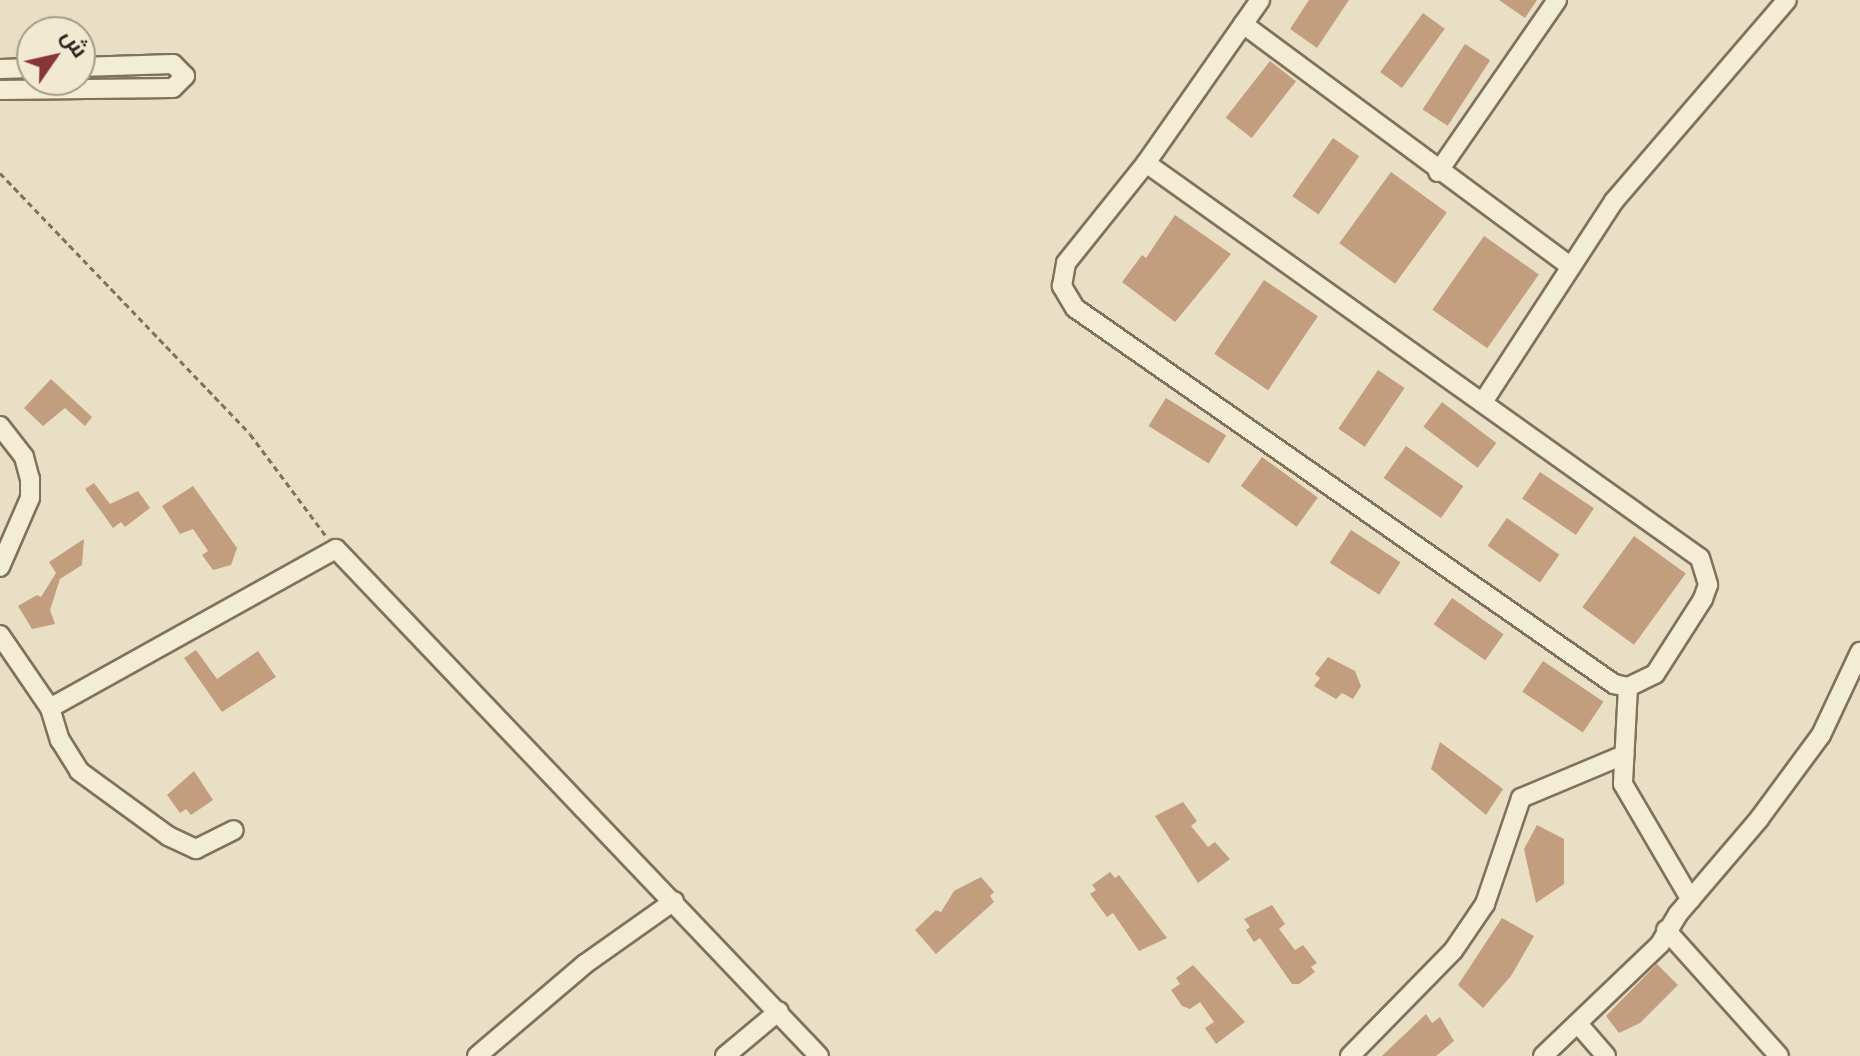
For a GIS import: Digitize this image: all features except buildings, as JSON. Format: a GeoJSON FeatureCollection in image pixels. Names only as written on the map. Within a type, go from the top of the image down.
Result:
{"type":"FeatureCollection","features":[{"type":"Feature","properties":{"kind":"street"},"geometry":{"type":"LineString","coordinates":[[1146,163],[1700,558],[1708,585],[1703,599],[1655,674],[1628,687],[1614,684],[1075,308],[1062,286],[1066,263],[1146,163],[1260,0]]}},
{"type":"Feature","properties":{"kind":"street"},"geometry":{"type":"LineString","coordinates":[[1438,172],[1557,0]]}},
{"type":"Feature","properties":{"kind":"street"},"geometry":{"type":"LineString","coordinates":[[1483,402],[1569,265],[1658,144],[1787,0]]}},
{"type":"Feature","properties":{"kind":"street"},"geometry":{"type":"LineString","coordinates":[[1243,24],[1438,172],[1569,265]]}},
{"type":"Feature","properties":{"kind":"street"},"geometry":{"type":"LineString","coordinates":[[96,66],[173,64],[182,67],[185,76],[173,88],[96,89]]}},
{"type":"Feature","properties":{"kind":"street"},"geometry":{"type":"LineString","coordinates":[[0,426],[24,457],[30,479],[30,498],[0,567]]}},
{"type":"Feature","properties":{"kind":"street"},"geometry":{"type":"LineString","coordinates":[[50,708],[336,549],[819,1056]]}},
{"type":"Feature","properties":{"kind":"street"},"geometry":{"type":"LineString","coordinates":[[0,635],[50,708],[60,740],[79,771],[168,836],[196,849],[234,830]]}},
{"type":"Feature","properties":{"kind":"street"},"geometry":{"type":"LineString","coordinates":[[1543,1056],[1579,1025],[1660,944],[1666,930],[1821,735],[1860,652]]}},
{"type":"Feature","properties":{"kind":"street"},"geometry":{"type":"LineString","coordinates":[[1628,687],[1623,784],[1632,806],[1691,900]]}},
{"type":"Feature","properties":{"kind":"street"},"geometry":{"type":"LineString","coordinates":[[1350,1056],[1453,951],[1485,904],[1521,798],[1624,755]]}},
{"type":"Feature","properties":{"kind":"street"},"geometry":{"type":"LineString","coordinates":[[477,1056],[585,964],[674,901]]}},
{"type":"Feature","properties":{"kind":"street"},"geometry":{"type":"LineString","coordinates":[[1666,930],[1779,1056]]}},
{"type":"Feature","properties":{"kind":"street"},"geometry":{"type":"LineString","coordinates":[[725,1056],[779,1011]]}},
{"type":"Feature","properties":{"kind":"street"},"geometry":{"type":"LineString","coordinates":[[1579,1025],[1606,1056]]}},
{"type":"Feature","properties":{"kind":"path"},"geometry":{"type":"LineString","coordinates":[[0,173],[250,434],[336,549]]}}]}
